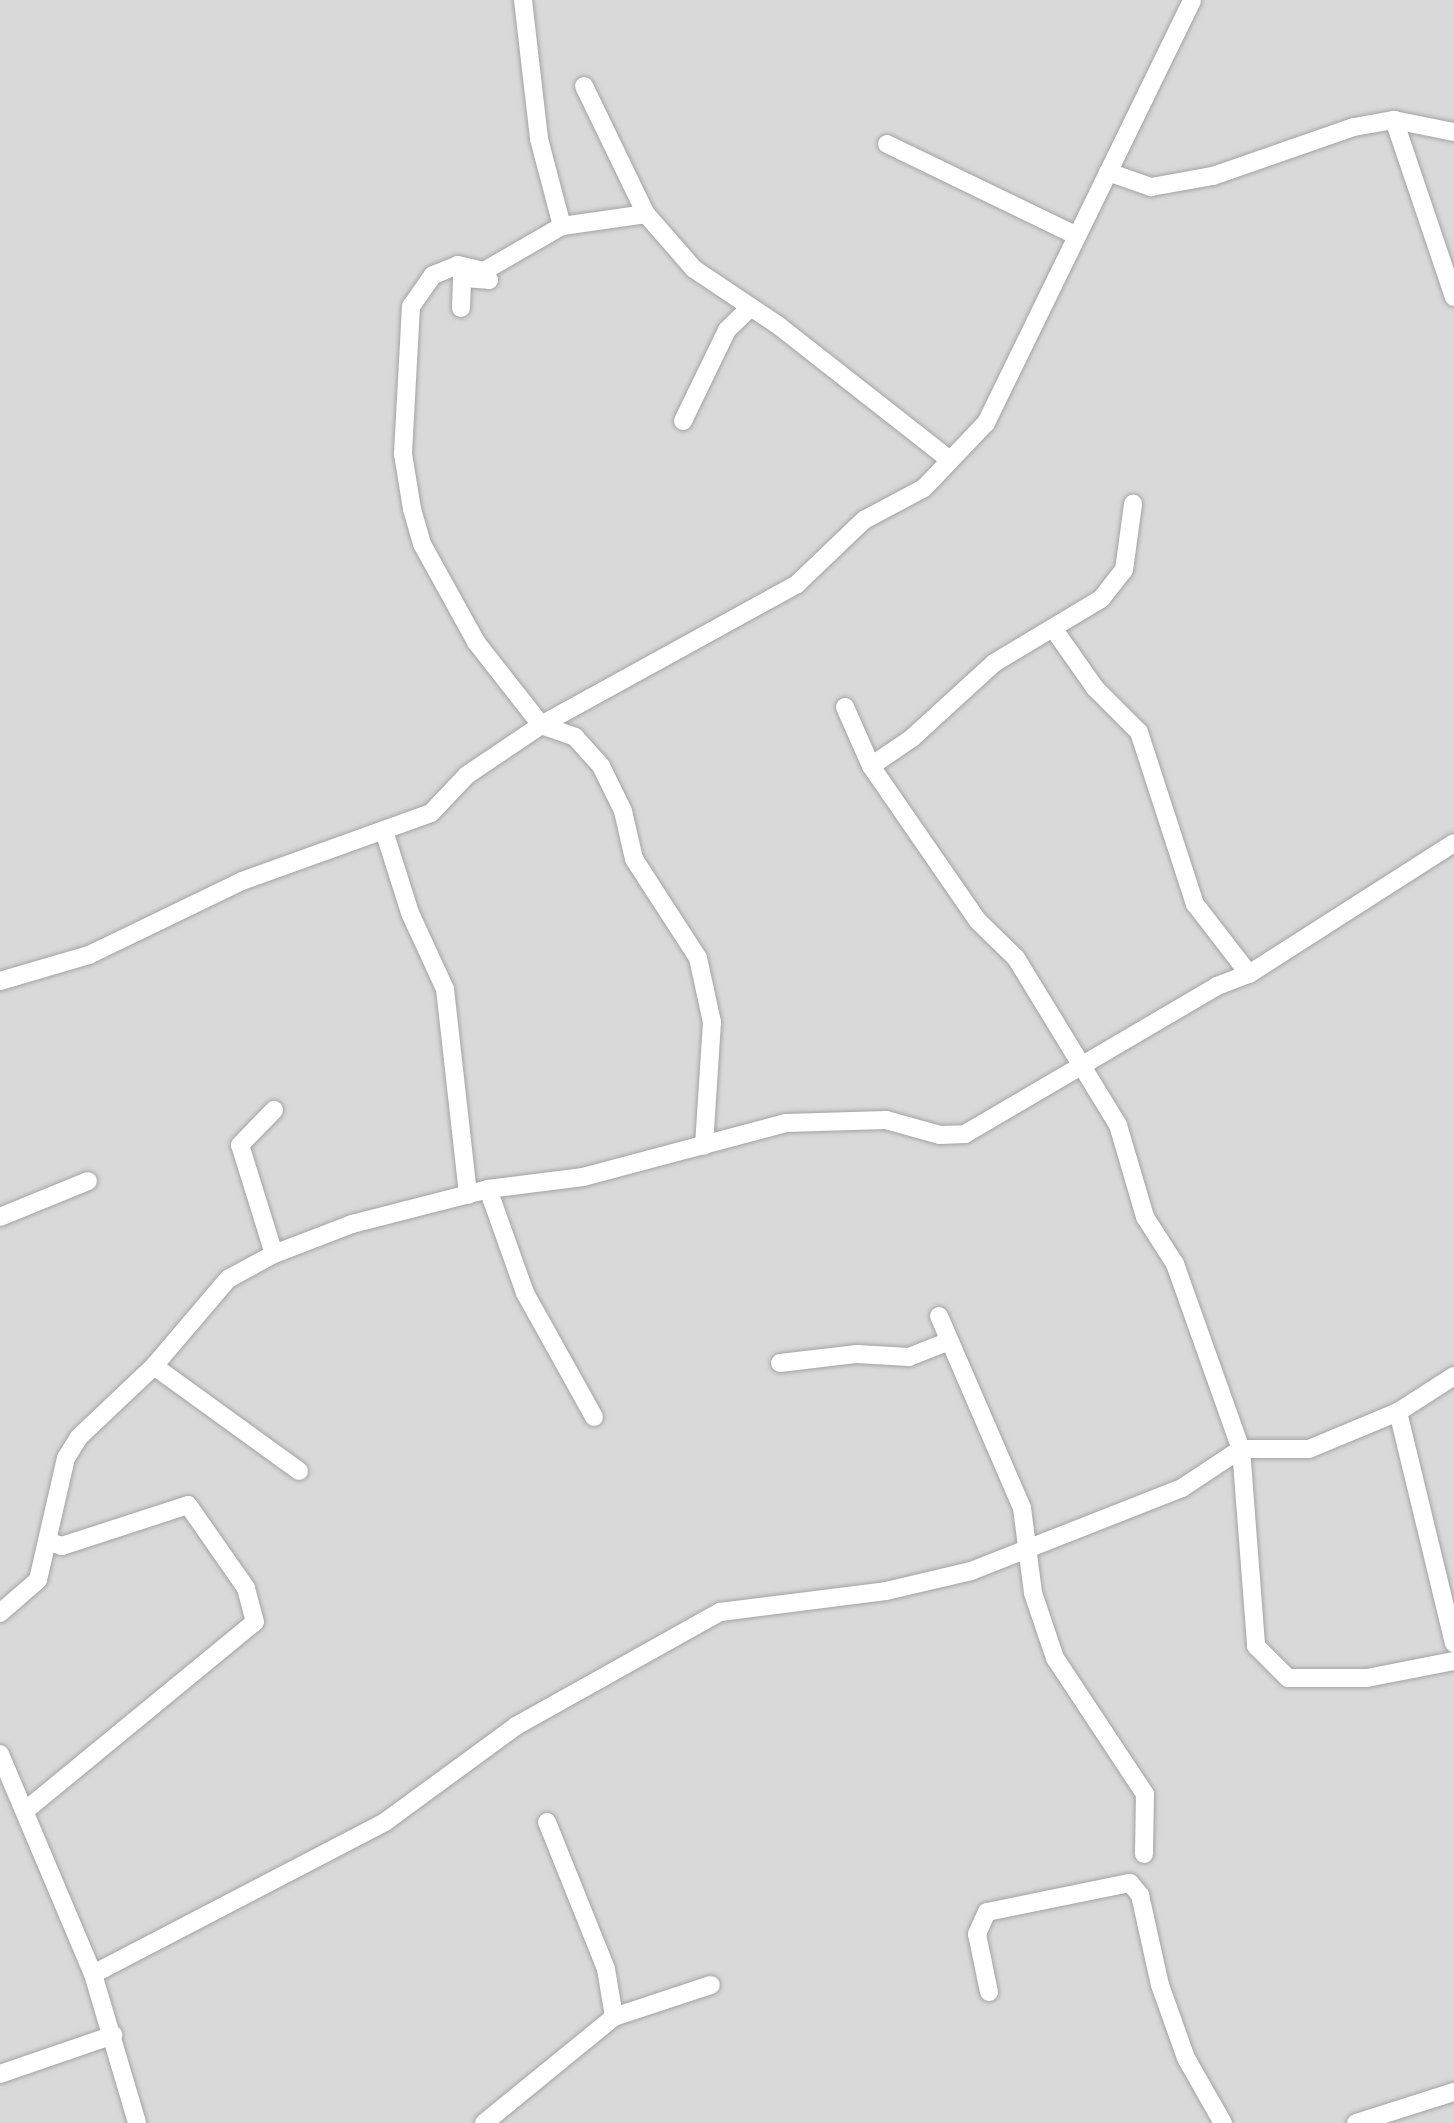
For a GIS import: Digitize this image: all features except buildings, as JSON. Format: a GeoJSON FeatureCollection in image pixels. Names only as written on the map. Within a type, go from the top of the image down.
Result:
{"type":"FeatureCollection","features":[{"type":"Feature","properties":{"kind":"street"},"geometry":{"type":"LineString","coordinates":[[522,0],[540,140],[562,226]]}},
{"type":"Feature","properties":{"kind":"street"},"geometry":{"type":"LineString","coordinates":[[0,981],[89,955],[338,842],[385,834],[431,813],[467,775],[541,725],[796,585],[864,520],[924,488],[986,423],[1073,234],[1108,172],[1192,0]]}},
{"type":"Feature","properties":{"kind":"street"},"geometry":{"type":"LineString","coordinates":[[584,86],[646,214],[694,269],[950,460]]}},
{"type":"Feature","properties":{"kind":"street"},"geometry":{"type":"LineString","coordinates":[[1108,172],[1151,187],[1212,176],[1354,126],[1394,120],[1454,132]]}},
{"type":"Feature","properties":{"kind":"street"},"geometry":{"type":"LineString","coordinates":[[1394,120],[1454,297]]}},
{"type":"Feature","properties":{"kind":"street"},"geometry":{"type":"LineString","coordinates":[[888,144],[1073,234]]}},
{"type":"Feature","properties":{"kind":"street"},"geometry":{"type":"LineString","coordinates":[[646,214],[562,226],[484,271],[458,265],[446,270],[415,296],[403,454],[422,544],[476,642],[541,725],[575,737],[602,766],[623,811],[634,859],[705,975],[712,1022],[706,1081],[712,1098],[704,1146]]}},
{"type":"Feature","properties":{"kind":"street"},"geometry":{"type":"LineString","coordinates":[[461,308],[462,278],[489,280],[484,271]]}},
{"type":"Feature","properties":{"kind":"street"},"geometry":{"type":"LineString","coordinates":[[683,422],[727,330],[750,308]]}},
{"type":"Feature","properties":{"kind":"street"},"geometry":{"type":"LineString","coordinates":[[871,766],[912,738],[994,662],[1054,632],[1100,599],[1124,570],[1133,504]]}},
{"type":"Feature","properties":{"kind":"street"},"geometry":{"type":"LineString","coordinates":[[1054,632],[1095,688],[1139,732],[1195,904],[1249,974]]}},
{"type":"Feature","properties":{"kind":"street"},"geometry":{"type":"LineString","coordinates":[[845,707],[871,766],[978,920],[1016,958],[1118,1125],[1145,1217],[1175,1264],[1242,1450],[1256,1646],[1288,1678],[1366,1678],[1454,1662]]}},
{"type":"Feature","properties":{"kind":"street"},"geometry":{"type":"LineString","coordinates":[[385,834],[410,913],[445,990],[468,1195]]}},
{"type":"Feature","properties":{"kind":"street"},"geometry":{"type":"LineString","coordinates":[[0,1613],[38,1580],[50,1542],[66,1458],[79,1436],[154,1366],[228,1280],[274,1254],[352,1224],[488,1189],[583,1177],[786,1122],[886,1120],[940,1135],[965,1134],[1216,986],[1249,974],[1454,843]]}},
{"type":"Feature","properties":{"kind":"street"},"geometry":{"type":"LineString","coordinates":[[0,989],[113,958],[232,896]]}},
{"type":"Feature","properties":{"kind":"street"},"geometry":{"type":"LineString","coordinates":[[274,1110],[240,1145],[274,1254]]}},
{"type":"Feature","properties":{"kind":"street"},"geometry":{"type":"LineString","coordinates":[[0,1217],[88,1181]]}},
{"type":"Feature","properties":{"kind":"street"},"geometry":{"type":"LineString","coordinates":[[488,1189],[525,1293],[594,1417]]}},
{"type":"Feature","properties":{"kind":"street"},"geometry":{"type":"LineString","coordinates":[[938,1316],[1022,1508],[1031,1549],[1033,1594],[1054,1658],[1146,1794],[1144,1854]]}},
{"type":"Feature","properties":{"kind":"street"},"geometry":{"type":"LineString","coordinates":[[780,1363],[857,1354],[908,1356],[949,1341]]}},
{"type":"Feature","properties":{"kind":"street"},"geometry":{"type":"LineString","coordinates":[[154,1366],[299,1471]]}},
{"type":"Feature","properties":{"kind":"street"},"geometry":{"type":"LineString","coordinates":[[93,1974],[386,1822],[516,1726],[720,1612],[886,1591],[1031,1549],[1182,1488],[1242,1450],[1309,1448],[1398,1412],[1454,1376]]}},
{"type":"Feature","properties":{"kind":"street"},"geometry":{"type":"LineString","coordinates":[[1398,1412],[1454,1643]]}},
{"type":"Feature","properties":{"kind":"street"},"geometry":{"type":"LineString","coordinates":[[26,1810],[256,1622],[246,1588],[188,1505],[62,1546],[50,1542]]}},
{"type":"Feature","properties":{"kind":"street"},"geometry":{"type":"LineString","coordinates":[[0,1754],[93,1974],[137,2123]]}},
{"type":"Feature","properties":{"kind":"street"},"geometry":{"type":"LineString","coordinates":[[546,1822],[606,1969],[614,2016]]}},
{"type":"Feature","properties":{"kind":"street"},"geometry":{"type":"LineString","coordinates":[[989,1992],[977,1934],[987,1912],[1130,1883],[1140,1895],[1160,1985],[1186,2058],[1223,2123]]}},
{"type":"Feature","properties":{"kind":"street"},"geometry":{"type":"LineString","coordinates":[[484,2123],[614,2016],[711,1986]]}},
{"type":"Feature","properties":{"kind":"street"},"geometry":{"type":"LineString","coordinates":[[0,2074],[113,2035]]}},
{"type":"Feature","properties":{"kind":"street"},"geometry":{"type":"LineString","coordinates":[[1356,2123],[1454,2092]]}},
{"type":"Feature","properties":{"kind":"shaded area"},"geometry":{"type":"Polygon","coordinates":[[[0,0],[1454,0],[1454,2123],[0,2123],[0,0]]]}}]}
